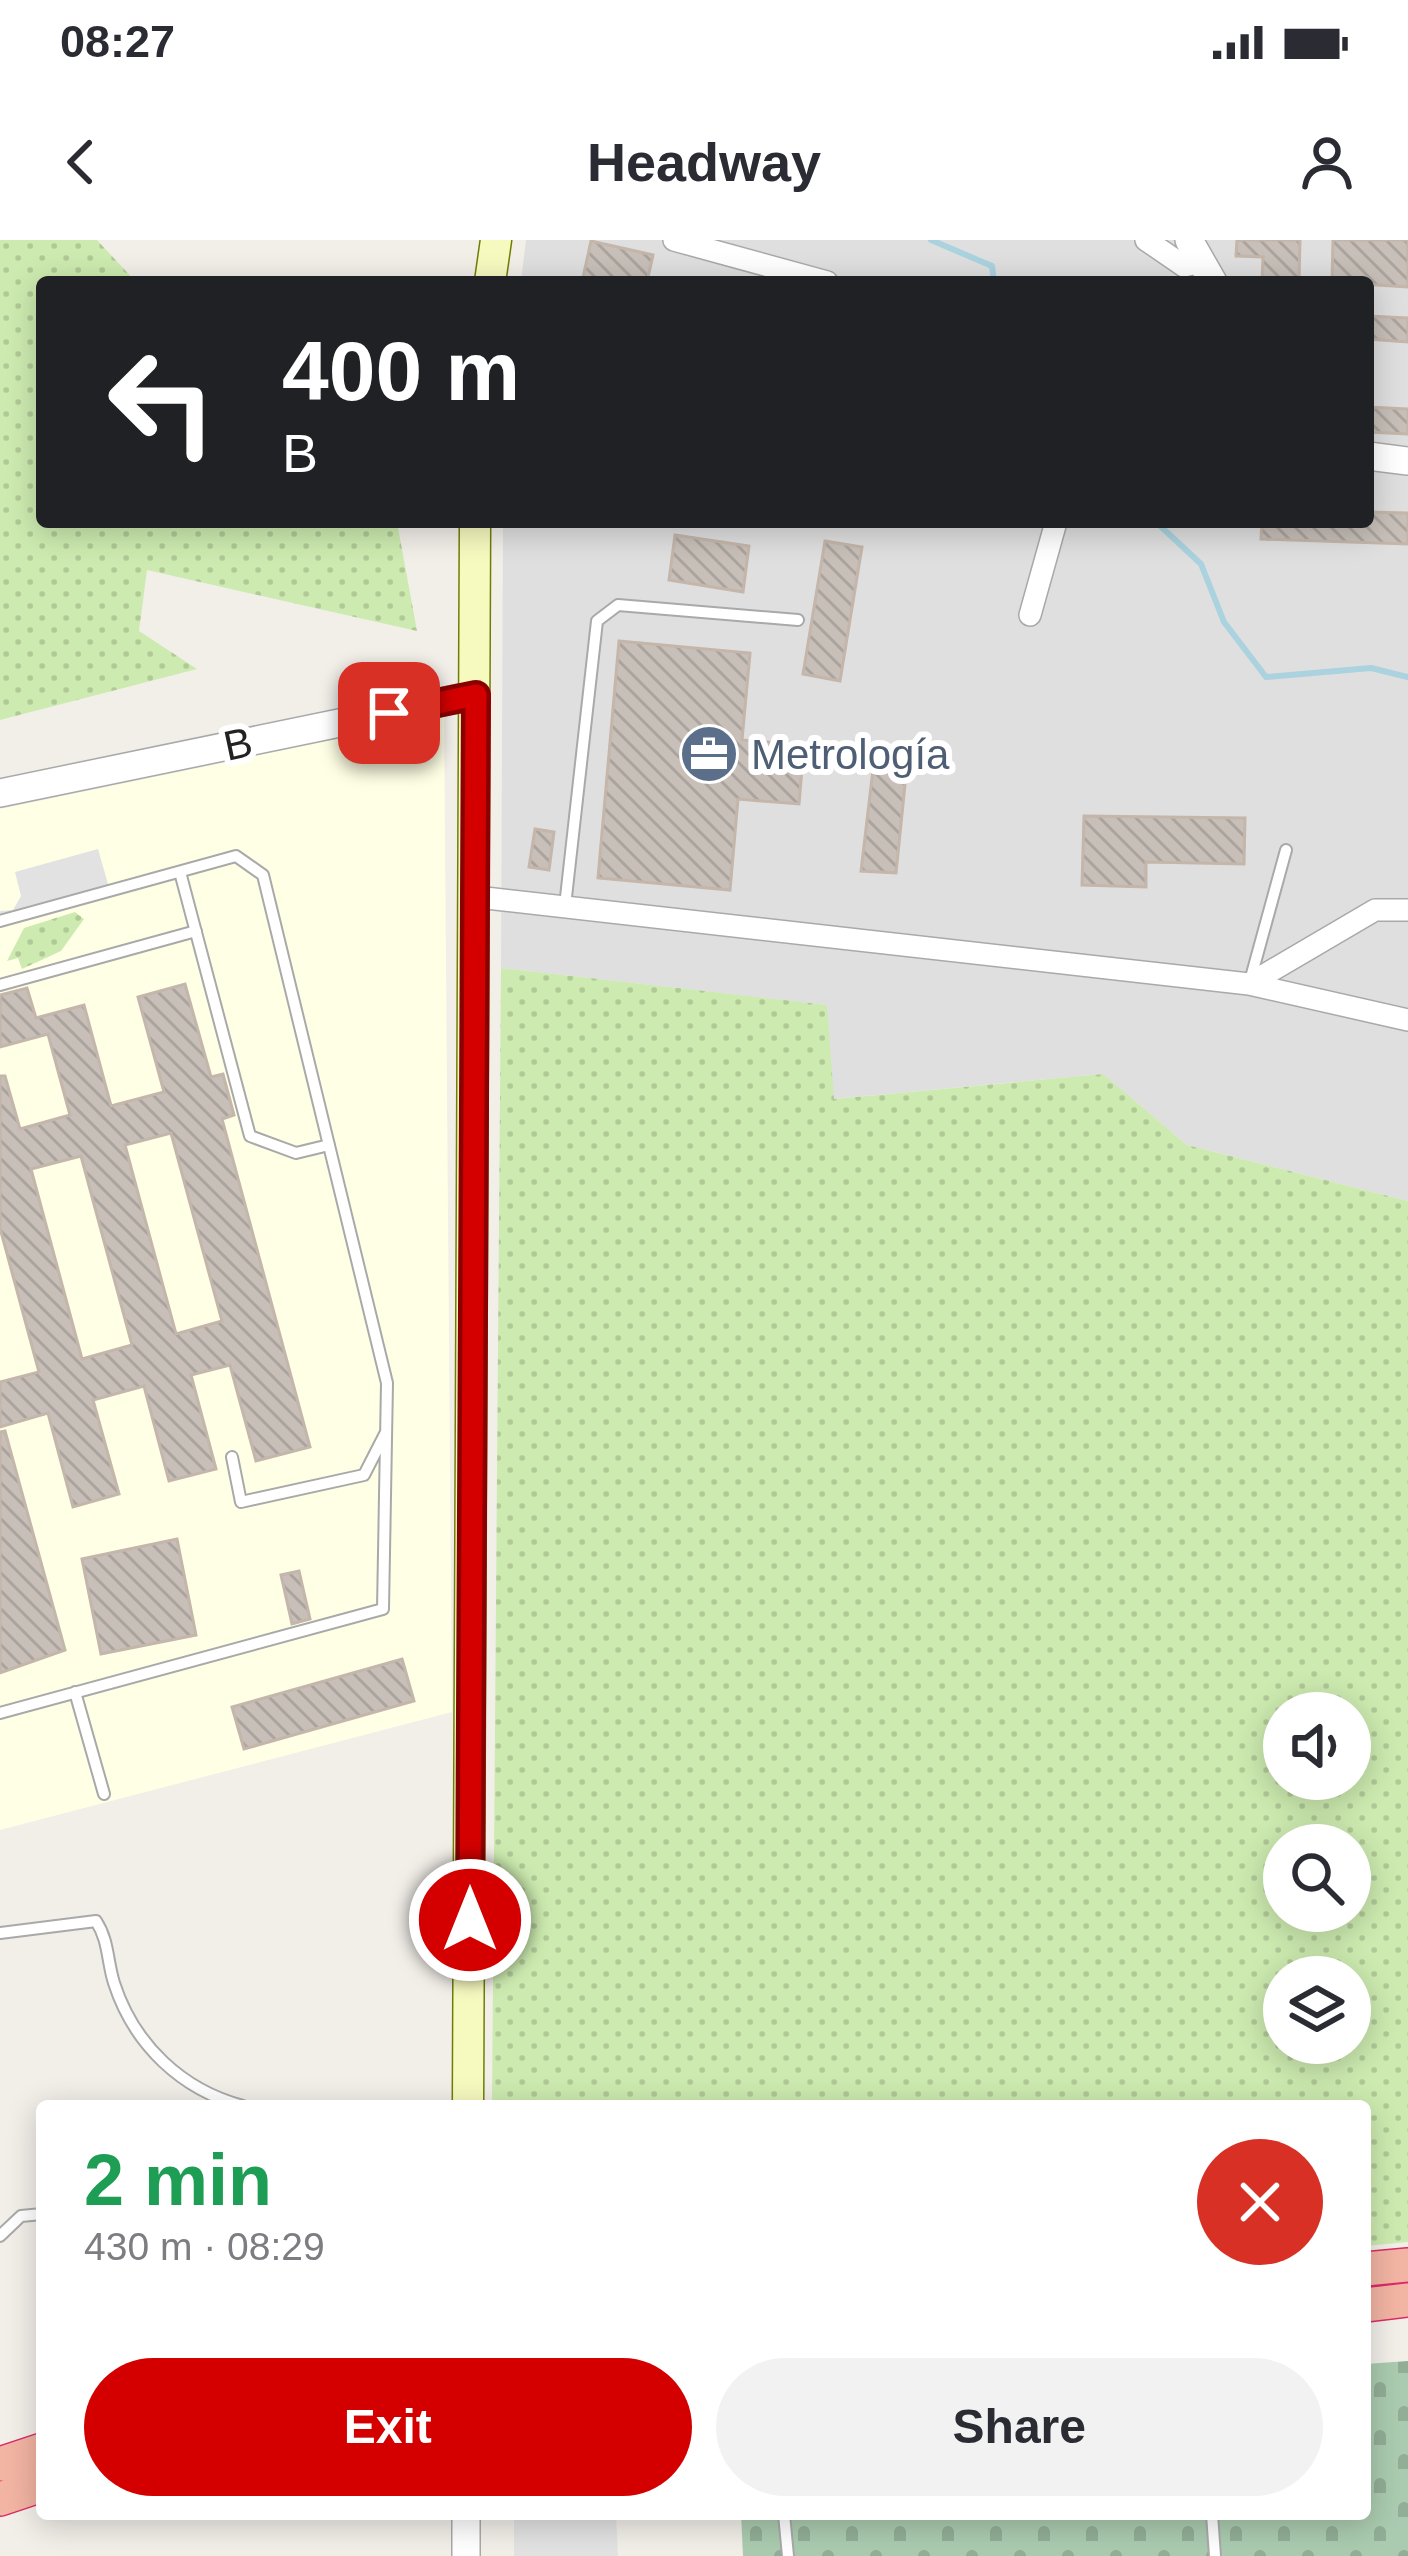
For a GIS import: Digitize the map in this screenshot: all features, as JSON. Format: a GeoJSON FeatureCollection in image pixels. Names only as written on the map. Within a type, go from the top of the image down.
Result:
{"type":"FeatureCollection","features":[{"type":"Feature","properties":{"kind":"highway"},"geometry":{"type":"LineString","coordinates":[[1371,2268],[1408,2264]]}},
{"type":"Feature","properties":{"kind":"highway"},"geometry":{"type":"LineString","coordinates":[[1371,2304],[1408,2300]]}},
{"type":"Feature","properties":{"kind":"highway"},"geometry":{"type":"LineString","coordinates":[[0,2464],[36,2452]]}},
{"type":"Feature","properties":{"kind":"highway"},"geometry":{"type":"LineString","coordinates":[[0,2499],[36,2487]]}},
{"type":"Feature","properties":{"kind":"main road"},"geometry":{"type":"LineString","coordinates":[[491,276],[496,240]]}},
{"type":"Feature","properties":{"kind":"main road"},"geometry":{"type":"LineString","coordinates":[[468,2100],[477,897],[475,528]]}},
{"type":"Feature","properties":{"kind":"street"},"geometry":{"type":"LineString","coordinates":[[674,240],[805,276]]}},
{"type":"Feature","properties":{"kind":"street"},"geometry":{"type":"LineString","coordinates":[[1146,240],[1192,266]]}},
{"type":"Feature","properties":{"kind":"street"},"geometry":{"type":"LineString","coordinates":[[1374,457],[1408,460]]}},
{"type":"Feature","properties":{"kind":"street"},"geometry":{"type":"LineString","coordinates":[[1030,615],[1054,528]]}},
{"type":"Feature","properties":{"kind":"street","name":"B"},"geometry":{"type":"LineString","coordinates":[[0,793],[476,695]]}},
{"type":"Feature","properties":{"kind":"street"},"geometry":{"type":"LineString","coordinates":[[477,897],[1249,984],[1408,1020]]}},
{"type":"Feature","properties":{"kind":"street"},"geometry":{"type":"LineString","coordinates":[[1249,984],[1375,910],[1408,910]]}},
{"type":"Feature","properties":{"kind":"street"},"geometry":{"type":"LineString","coordinates":[[466,2520],[466,2556]]}},
{"type":"Feature","properties":{"kind":"lane"},"geometry":{"type":"LineString","coordinates":[[565,909],[597,621],[618,605],[798,620]]}},
{"type":"Feature","properties":{"kind":"lane"},"geometry":{"type":"LineString","coordinates":[[1249,984],[1286,850]]}},
{"type":"Feature","properties":{"kind":"lane"},"geometry":{"type":"LineString","coordinates":[[0,921],[236,856],[263,874],[387,1383],[383,1609],[0,1713]]}},
{"type":"Feature","properties":{"kind":"lane"},"geometry":{"type":"LineString","coordinates":[[180,872],[250,1136],[296,1153],[329,1145]]}},
{"type":"Feature","properties":{"kind":"lane"},"geometry":{"type":"LineString","coordinates":[[0,986],[196,931]]}},
{"type":"Feature","properties":{"kind":"lane"},"geometry":{"type":"LineString","coordinates":[[232,1456],[241,1502],[278,1498],[364,1474],[387,1432]]}},
{"type":"Feature","properties":{"kind":"lane"},"geometry":{"type":"LineString","coordinates":[[75,1693],[104,1794]]}},
{"type":"Feature","properties":{"kind":"lane"},"geometry":{"type":"LineString","coordinates":[[0,1934],[96,1921],[105,1935],[114,1983],[148,2044],[189,2086],[227,2100]]}},
{"type":"Feature","properties":{"kind":"lane"},"geometry":{"type":"LineString","coordinates":[[0,2236],[21,2216],[36,2215]]}},
{"type":"Feature","properties":{"kind":"lane"},"geometry":{"type":"LineString","coordinates":[[785,2520],[788,2556]]}},
{"type":"Feature","properties":{"kind":"lane"},"geometry":{"type":"LineString","coordinates":[[1212,2520],[1215,2556]]}},
{"type":"Feature","properties":{"kind":"shaded area"},"geometry":{"type":"Polygon","coordinates":[[[526,240],[1408,240],[1408,1201],[1187,1145],[1102,1074],[833,1099],[826,1005],[501,968],[503,528],[1374,528],[1374,276],[522,276],[526,240]]]}},
{"type":"Feature","properties":{"kind":"shaded area"},"geometry":{"type":"Polygon","coordinates":[[[444,717],[452,1712],[0,1830],[0,809],[444,717]]]}},
{"type":"Feature","properties":{"kind":"shaded area"},"geometry":{"type":"Polygon","coordinates":[[[98,849],[110,891],[0,921],[0,911],[13,910],[21,896],[15,872],[98,849]]]}},
{"type":"Feature","properties":{"kind":"shaded area"},"geometry":{"type":"Polygon","coordinates":[[[514,2520],[616,2520],[618,2556],[514,2556],[514,2520]]]}},
{"type":"Feature","properties":{"kind":"green space"},"geometry":{"type":"Polygon","coordinates":[[[0,240],[97,240],[130,276],[36,276],[36,528],[398,528],[417,631],[147,570],[139,631],[197,669],[0,720],[0,240]]]}},
{"type":"Feature","properties":{"kind":"green space"},"geometry":{"type":"Polygon","coordinates":[[[75,912],[84,919],[61,951],[22,969],[18,958],[7,961],[24,928],[75,912]]]}},
{"type":"Feature","properties":{"kind":"green space"},"geometry":{"type":"Polygon","coordinates":[[[501,968],[827,1005],[834,1099],[1103,1074],[1187,1145],[1408,1201],[1408,2242],[1371,2245],[1371,2100],[492,2100],[501,968]]]}},
{"type":"Feature","properties":{"kind":"green space"},"geometry":{"type":"Polygon","coordinates":[[[1408,2361],[1408,2556],[743,2556],[741,2520],[1371,2520],[1371,2364],[1408,2361]]]}},
{"type":"Feature","properties":{"kind":"building"},"geometry":{"type":"Polygon","coordinates":[[[1237,240],[1300,240],[1299,276],[1262,276],[1263,257],[1236,256],[1237,240]]]}},
{"type":"Feature","properties":{"kind":"building"},"geometry":{"type":"Polygon","coordinates":[[[1333,240],[1408,240],[1408,287],[1374,285],[1374,276],[1332,276],[1333,240]]]}},
{"type":"Feature","properties":{"kind":"building"},"geometry":{"type":"Polygon","coordinates":[[[591,241],[653,255],[648,276],[583,276],[591,241]]]}},
{"type":"Feature","properties":{"kind":"building"},"geometry":{"type":"Polygon","coordinates":[[[1374,316],[1408,318],[1408,342],[1374,339],[1374,316]]]}},
{"type":"Feature","properties":{"kind":"building"},"geometry":{"type":"Polygon","coordinates":[[[1374,407],[1408,409],[1408,434],[1374,432],[1374,407]]]}},
{"type":"Feature","properties":{"kind":"building"},"geometry":{"type":"Polygon","coordinates":[[[1374,512],[1408,513],[1408,544],[1261,539],[1262,528],[1374,528],[1374,512]]]}},
{"type":"Feature","properties":{"kind":"building"},"geometry":{"type":"Polygon","coordinates":[[[675,535],[749,546],[743,592],[669,580],[675,535]]]}},
{"type":"Feature","properties":{"kind":"building"},"geometry":{"type":"Polygon","coordinates":[[[825,541],[862,547],[840,681],[803,674],[825,541]]]}},
{"type":"Feature","properties":{"kind":"building"},"geometry":{"type":"Polygon","coordinates":[[[619,641],[750,653],[742,740],[804,745],[799,804],[738,799],[730,890],[598,878],[619,641]]]}},
{"type":"Feature","properties":{"kind":"building"},"geometry":{"type":"Polygon","coordinates":[[[874,761],[907,765],[896,873],[861,871],[874,761]]]}},
{"type":"Feature","properties":{"kind":"building"},"geometry":{"type":"Polygon","coordinates":[[[1084,816],[1245,818],[1244,864],[1146,862],[1146,887],[1082,885],[1084,816]]]}},
{"type":"Feature","properties":{"kind":"building"},"geometry":{"type":"Polygon","coordinates":[[[535,829],[554,832],[549,870],[529,867],[535,829]]]}},
{"type":"Feature","properties":{"kind":"building"},"geometry":{"type":"Polygon","coordinates":[[[185,984],[211,1077],[223,1074],[234,1115],[222,1119],[310,1447],[256,1461],[230,1365],[191,1375],[216,1469],[169,1481],[144,1386],[93,1400],[119,1494],[73,1507],[48,1413],[0,1427],[0,1382],[39,1372],[0,1228],[0,1076],[5,1076],[20,1129],[70,1115],[48,1034],[0,1047],[0,995],[27,988],[36,1018],[84,1005],[111,1106],[164,1092],[138,997],[185,984]],[[171,1133],[125,1145],[176,1334],[222,1321],[171,1133]],[[81,1156],[31,1169],[82,1359],[132,1345],[81,1156]]]}},
{"type":"Feature","properties":{"kind":"building"},"geometry":{"type":"Polygon","coordinates":[[[5,1431],[65,1650],[0,1673],[0,1432],[5,1431]]]}},
{"type":"Feature","properties":{"kind":"building"},"geometry":{"type":"Polygon","coordinates":[[[177,1539],[196,1635],[101,1654],[82,1559],[177,1539]]]}},
{"type":"Feature","properties":{"kind":"building"},"geometry":{"type":"Polygon","coordinates":[[[299,1571],[310,1619],[292,1624],[281,1575],[299,1571]]]}},
{"type":"Feature","properties":{"kind":"building"},"geometry":{"type":"Polygon","coordinates":[[[402,1659],[414,1701],[244,1749],[232,1707],[402,1659]]]}},
{"type":"Feature","properties":{"kind":"waterway"},"geometry":{"type":"LineString","coordinates":[[931,240],[992,266],[993,276]]}},
{"type":"Feature","properties":{"kind":"waterway"},"geometry":{"type":"LineString","coordinates":[[1162,528],[1201,564],[1224,622],[1266,677],[1371,668],[1408,677]]}},
{"type":"Feature","properties":{"kind":"place","name":"Metrología"},"geometry":{"type":"Point","coordinates":[709,754]}},
{"type":"Feature","properties":{"kind":"route"},"geometry":{"type":"LineString","coordinates":[[389,713],[476,695],[470,1920]]}}]}
